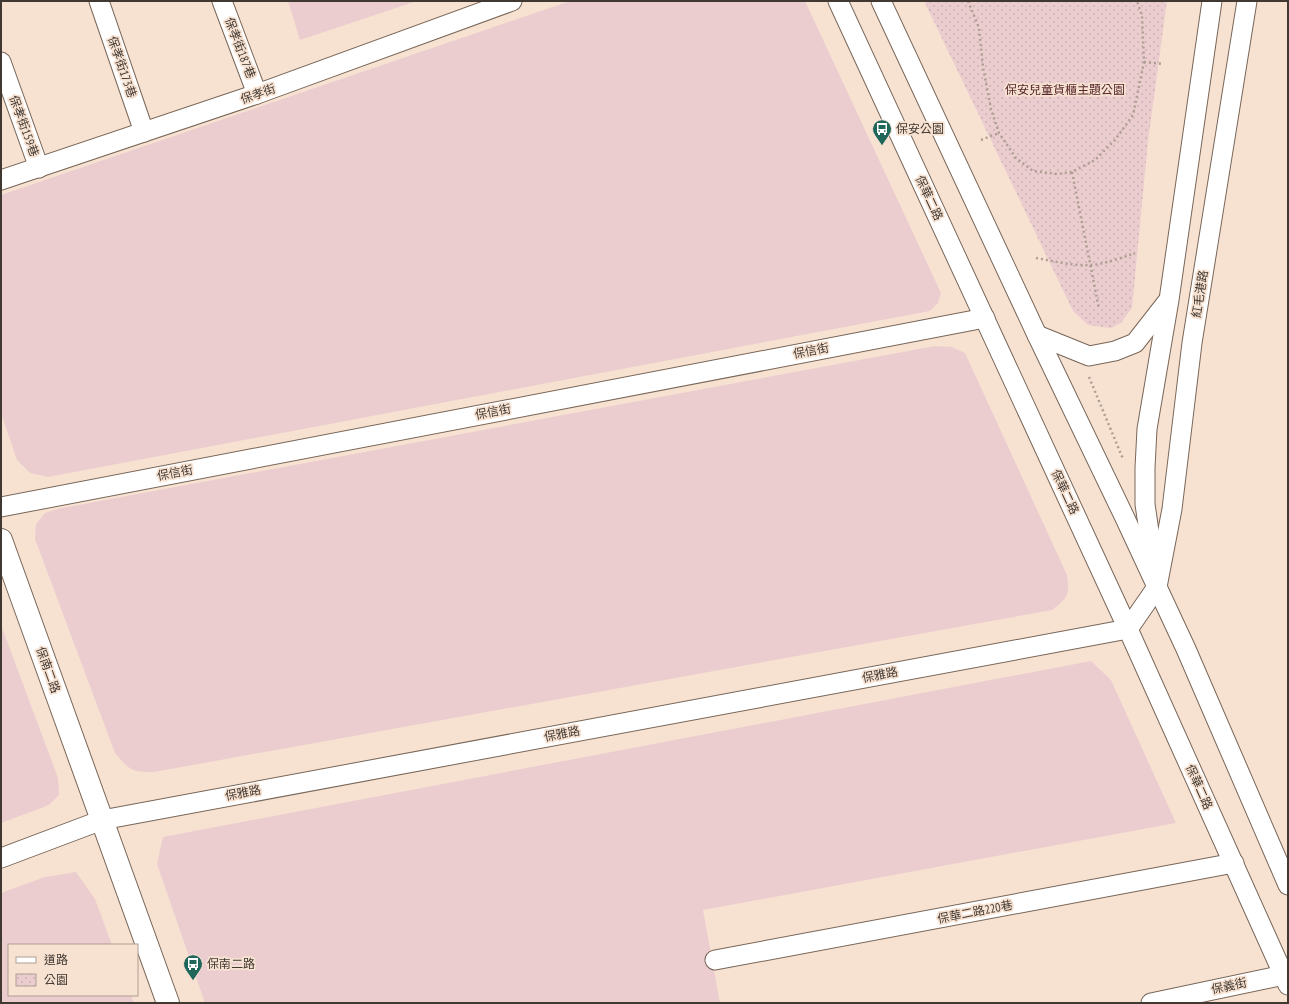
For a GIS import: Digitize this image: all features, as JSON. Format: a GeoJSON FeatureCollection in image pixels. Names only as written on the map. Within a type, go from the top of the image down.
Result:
{"type":"FeatureCollection","features":[{"type":"Feature","properties":{"kind":"street","name":"保孝街173巷"},"geometry":{"type":"LineString","coordinates":[[99,1],[144,132]]}},
{"type":"Feature","properties":{"kind":"street","name":"保孝街187巷"},"geometry":{"type":"LineString","coordinates":[[222,1],[258,94]]}},
{"type":"Feature","properties":{"kind":"street","name":"保孝街"},"geometry":{"type":"LineString","coordinates":[[1,180],[258,94],[512,1]]}},
{"type":"Feature","properties":{"kind":"street","name":"保華二路"},"geometry":{"type":"LineString","coordinates":[[838,1],[1287,976]]}},
{"type":"Feature","properties":{"kind":"street"},"geometry":{"type":"LineString","coordinates":[[881,1],[1157,587],[1288,884]]}},
{"type":"Feature","properties":{"kind":"street"},"geometry":{"type":"LineString","coordinates":[[1157,587],[1145,504],[1147,429],[1169,300],[1212,1]]}},
{"type":"Feature","properties":{"kind":"street","name":"紅毛港路"},"geometry":{"type":"LineString","coordinates":[[1128,629],[1157,587],[1172,509],[1192,343],[1247,1]]}},
{"type":"Feature","properties":{"kind":"street","name":"保孝街159巷"},"geometry":{"type":"LineString","coordinates":[[1,62],[39,168]]}},
{"type":"Feature","properties":{"kind":"street"},"geometry":{"type":"LineString","coordinates":[[1037,335],[1089,356],[1115,351],[1135,344],[1169,300]]}},
{"type":"Feature","properties":{"kind":"street","name":"保信街"},"geometry":{"type":"LineString","coordinates":[[1,507],[985,318]]}},
{"type":"Feature","properties":{"kind":"street","name":"保南二路"},"geometry":{"type":"LineString","coordinates":[[1,540],[168,1003]]}},
{"type":"Feature","properties":{"kind":"street","name":"保雅路"},"geometry":{"type":"LineString","coordinates":[[1,858],[102,820],[1128,629]]}},
{"type":"Feature","properties":{"kind":"street","name":"保華二路220巷"},"geometry":{"type":"LineString","coordinates":[[715,960],[1234,863]]}},
{"type":"Feature","properties":{"kind":"street","name":"保義街"},"geometry":{"type":"LineString","coordinates":[[1151,1003],[1287,976]]}},
{"type":"Feature","properties":{"kind":"path"},"geometry":{"type":"LineString","coordinates":[[968,1],[979,28],[983,67],[991,109],[999,133],[1016,158],[1033,171],[1057,174],[1072,172],[1094,160],[1115,140],[1133,115],[1144,62],[1142,16],[1137,1]]}},
{"type":"Feature","properties":{"kind":"path"},"geometry":{"type":"LineString","coordinates":[[1144,62],[1164,64]]}},
{"type":"Feature","properties":{"kind":"path"},"geometry":{"type":"LineString","coordinates":[[982,140],[999,133]]}},
{"type":"Feature","properties":{"kind":"path"},"geometry":{"type":"LineString","coordinates":[[1072,172],[1099,309]]}},
{"type":"Feature","properties":{"kind":"path"},"geometry":{"type":"LineString","coordinates":[[1036,258],[1068,264],[1090,265],[1118,259],[1135,253]]}},
{"type":"Feature","properties":{"kind":"path"},"geometry":{"type":"LineString","coordinates":[[1089,376],[1124,462]]}},
{"type":"Feature","properties":{"kind":"green space"},"geometry":{"type":"Polygon","coordinates":[[[288,1],[417,1],[300,40],[288,1]]]}},
{"type":"Feature","properties":{"kind":"green space"},"geometry":{"type":"Polygon","coordinates":[[[570,1],[805,1],[941,293],[938,303],[930,311],[48,477],[30,473],[17,460],[1,413],[1,195],[570,1]]]}},
{"type":"Feature","properties":{"kind":"green space","name":"保安兒童貨櫃主題公園"},"geometry":{"type":"Polygon","coordinates":[[[924,1],[1167,1],[1148,141],[1132,308],[1121,323],[1111,328],[1088,325],[1073,311],[924,1]]]}},
{"type":"Feature","properties":{"kind":"green space"},"geometry":{"type":"Polygon","coordinates":[[[935,346],[952,347],[965,353],[1067,575],[1067,596],[1052,610],[154,772],[146,772],[131,769],[115,753],[35,539],[36,524],[45,513],[57,509],[935,346]]]}},
{"type":"Feature","properties":{"kind":"green space"},"geometry":{"type":"Polygon","coordinates":[[[1,625],[58,778],[59,795],[50,804],[44,807],[1,823],[1,625]]]}},
{"type":"Feature","properties":{"kind":"green space"},"geometry":{"type":"Polygon","coordinates":[[[1091,661],[1111,680],[1176,823],[703,910],[720,1003],[205,1003],[157,864],[163,837],[1091,661]]]}},
{"type":"Feature","properties":{"kind":"green space"},"geometry":{"type":"Polygon","coordinates":[[[76,872],[95,899],[112,944],[8,944],[8,996],[131,996],[134,1003],[1,1003],[1,893],[45,877],[76,872]]]}},
{"type":"Feature","properties":{"kind":"place","name":"保安公園"},"geometry":{"type":"Point","coordinates":[882,146]}},
{"type":"Feature","properties":{"kind":"place","name":"保南二路"},"geometry":{"type":"Point","coordinates":[193,981]}}]}
